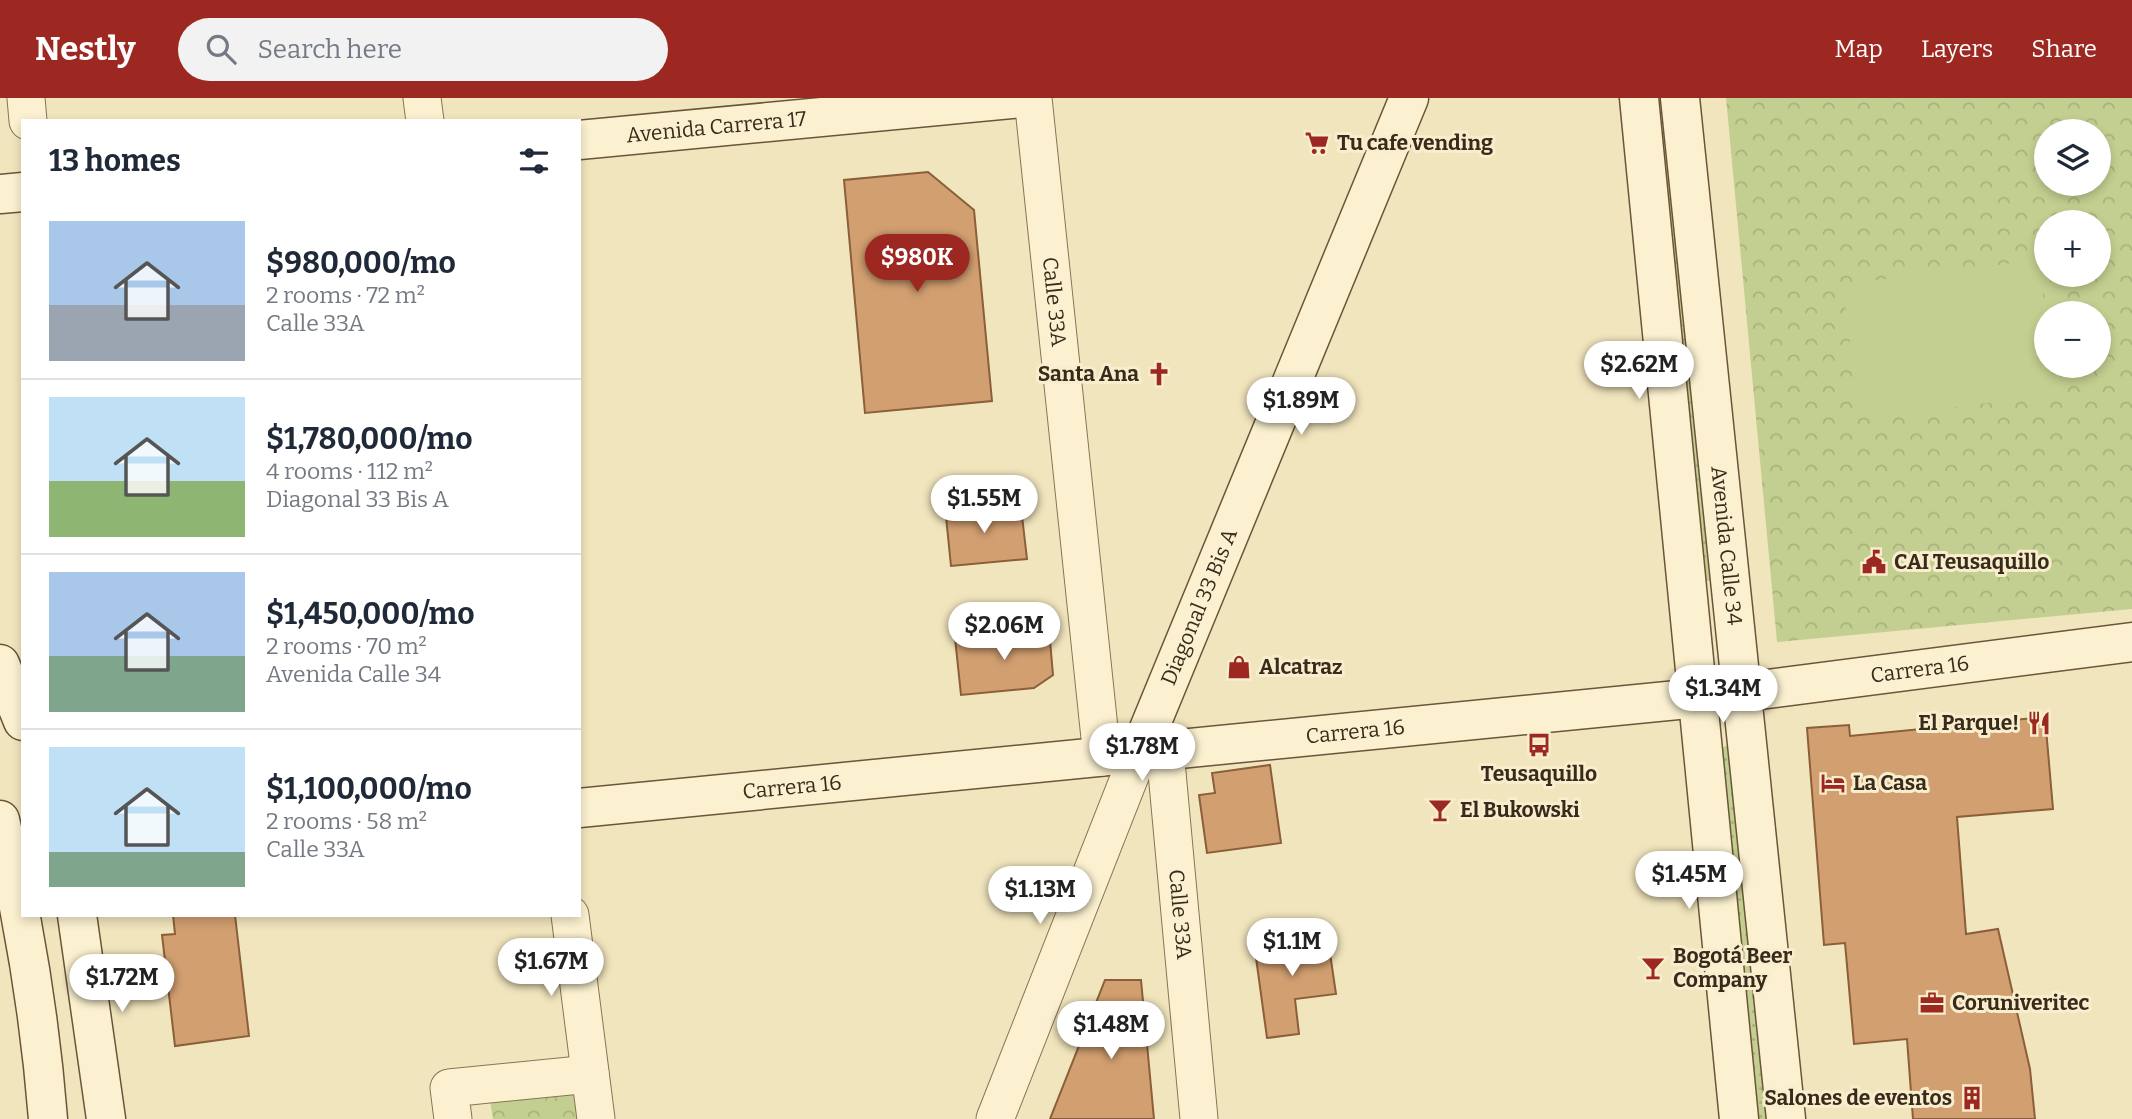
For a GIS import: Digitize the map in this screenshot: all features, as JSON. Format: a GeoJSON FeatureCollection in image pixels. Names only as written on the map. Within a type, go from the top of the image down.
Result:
{"type":"FeatureCollection","features":[{"type":"Feature","properties":{"kind":"main road","name":"Avenida Carrera 17"},"geometry":{"type":"LineString","coordinates":[[581,140],[1021,98]]}},
{"type":"Feature","properties":{"kind":"main road","name":"Diagonal 33 Bis A"},"geometry":{"type":"LineString","coordinates":[[1152,752],[1409,98]]}},
{"type":"Feature","properties":{"kind":"main road","name":"Avenida Calle 34"},"geometry":{"type":"LineString","coordinates":[[1639,98],[1739,1119]]}},
{"type":"Feature","properties":{"kind":"main road","name":"Avenida Calle 34"},"geometry":{"type":"LineString","coordinates":[[1680,98],[1786,1119]]}},
{"type":"Feature","properties":{"kind":"main road"},"geometry":{"type":"LineString","coordinates":[[0,194],[21,192]]}},
{"type":"Feature","properties":{"kind":"main road","name":"Carrera 16"},"geometry":{"type":"LineString","coordinates":[[581,808],[1698,698],[2132,642]]}},
{"type":"Feature","properties":{"kind":"main road"},"geometry":{"type":"LineString","coordinates":[[0,664],[21,716]]}},
{"type":"Feature","properties":{"kind":"main road"},"geometry":{"type":"LineString","coordinates":[[0,820],[21,914]]}},
{"type":"Feature","properties":{"kind":"main road"},"geometry":{"type":"LineString","coordinates":[[22,917],[42,1040],[48,1119]]}},
{"type":"Feature","properties":{"kind":"main road"},"geometry":{"type":"LineString","coordinates":[[77,917],[106,1119]]}},
{"type":"Feature","properties":{"kind":"street"},"geometry":{"type":"LineString","coordinates":[[26,98],[28,119]]}},
{"type":"Feature","properties":{"kind":"street"},"geometry":{"type":"LineString","coordinates":[[422,98],[425,119]]}},
{"type":"Feature","properties":{"kind":"street","name":"Calle 33A"},"geometry":{"type":"LineString","coordinates":[[1033,98],[1102,757]]}},
{"type":"Feature","properties":{"kind":"street","name":"Calle 33A"},"geometry":{"type":"LineString","coordinates":[[1152,752],[1199,1119]]}},
{"type":"Feature","properties":{"kind":"street","name":"Diagonal 33 Bis A"},"geometry":{"type":"LineString","coordinates":[[995,1119],[1152,752]]}},
{"type":"Feature","properties":{"kind":"street"},"geometry":{"type":"LineString","coordinates":[[570,917],[596,1119]]}},
{"type":"Feature","properties":{"kind":"street"},"geometry":{"type":"LineString","coordinates":[[451,1103],[590,1074]]}},
{"type":"Feature","properties":{"kind":"green space"},"geometry":{"type":"Polygon","coordinates":[[[1726,98],[2132,98],[2132,609],[1777,642],[1726,98]]]}},
{"type":"Feature","properties":{"kind":"green space"},"geometry":{"type":"Polygon","coordinates":[[[1672,125],[1719,581],[1699,581],[1655,128],[1672,125]]]}},
{"type":"Feature","properties":{"kind":"green space"},"geometry":{"type":"Polygon","coordinates":[[[2034,261],[2034,287],[2042,287],[2044,301],[2034,301],[2034,378],[2053,378],[2055,395],[1859,418],[1843,284],[2034,261]]]}},
{"type":"Feature","properties":{"kind":"green space"},"geometry":{"type":"Polygon","coordinates":[[[1731,745],[1768,1119],[1753,1119],[1713,750],[1731,745]]]}},
{"type":"Feature","properties":{"kind":"green space"},"geometry":{"type":"Polygon","coordinates":[[[584,1082],[589,1119],[493,1119],[489,1094],[584,1082]]]}},
{"type":"Feature","properties":{"kind":"building"},"geometry":{"type":"Polygon","coordinates":[[[928,172],[974,210],[992,401],[865,413],[844,180],[928,172]]]}},
{"type":"Feature","properties":{"kind":"building"},"geometry":{"type":"Polygon","coordinates":[[[1003,501],[1004,517],[1022,516],[1027,559],[951,566],[945,507],[1003,501]]]}},
{"type":"Feature","properties":{"kind":"building"},"geometry":{"type":"Polygon","coordinates":[[[1049,629],[1053,675],[1034,688],[961,695],[955,638],[1049,629]]]}},
{"type":"Feature","properties":{"kind":"building"},"geometry":{"type":"Polygon","coordinates":[[[2045,717],[2053,809],[1957,817],[1966,934],[1998,929],[2030,1069],[2035,1119],[1913,1119],[1907,1039],[1854,1044],[1845,943],[1824,945],[1807,728],[1849,725],[1850,736],[2045,717]]]}},
{"type":"Feature","properties":{"kind":"building"},"geometry":{"type":"Polygon","coordinates":[[[1270,765],[1281,843],[1207,853],[1199,795],[1215,793],[1212,773],[1270,765]]]}},
{"type":"Feature","properties":{"kind":"building"},"geometry":{"type":"Polygon","coordinates":[[[173,917],[235,917],[249,1036],[175,1046],[162,935],[175,934],[173,917]]]}},
{"type":"Feature","properties":{"kind":"building"},"geometry":{"type":"Polygon","coordinates":[[[1327,933],[1336,994],[1295,999],[1299,1034],[1267,1038],[1254,943],[1327,933]]]}},
{"type":"Feature","properties":{"kind":"building"},"geometry":{"type":"Polygon","coordinates":[[[1105,980],[1141,980],[1154,1119],[1050,1119],[1105,980]]]}},
{"type":"Feature","properties":{"kind":"place","name":"Tu cafe vending"},"geometry":{"type":"Point","coordinates":[1317,143]}},
{"type":"Feature","properties":{"kind":"place","name":"Santa Ana"},"geometry":{"type":"Point","coordinates":[1159,374]}},
{"type":"Feature","properties":{"kind":"place","name":"CAI Teusaquillo"},"geometry":{"type":"Point","coordinates":[1874,562]}},
{"type":"Feature","properties":{"kind":"place","name":"Alcatraz"},"geometry":{"type":"Point","coordinates":[1239,667]}},
{"type":"Feature","properties":{"kind":"place","name":"El Parque!"},"geometry":{"type":"Point","coordinates":[2039,723]}},
{"type":"Feature","properties":{"kind":"place","name":"Teusaquillo"},"geometry":{"type":"Point","coordinates":[1539,745]}},
{"type":"Feature","properties":{"kind":"place","name":"La Casa"},"geometry":{"type":"Point","coordinates":[1833,783]}},
{"type":"Feature","properties":{"kind":"place","name":"El Bukowski"},"geometry":{"type":"Point","coordinates":[1440,810]}},
{"type":"Feature","properties":{"kind":"place","name":"Bogotá Beer Company"},"geometry":{"type":"Point","coordinates":[1653,968]}},
{"type":"Feature","properties":{"kind":"place","name":"Coruniveritec"},"geometry":{"type":"Point","coordinates":[1932,1003]}},
{"type":"Feature","properties":{"kind":"place","name":"Salones de eventos"},"geometry":{"type":"Point","coordinates":[1972,1098]}}]}
